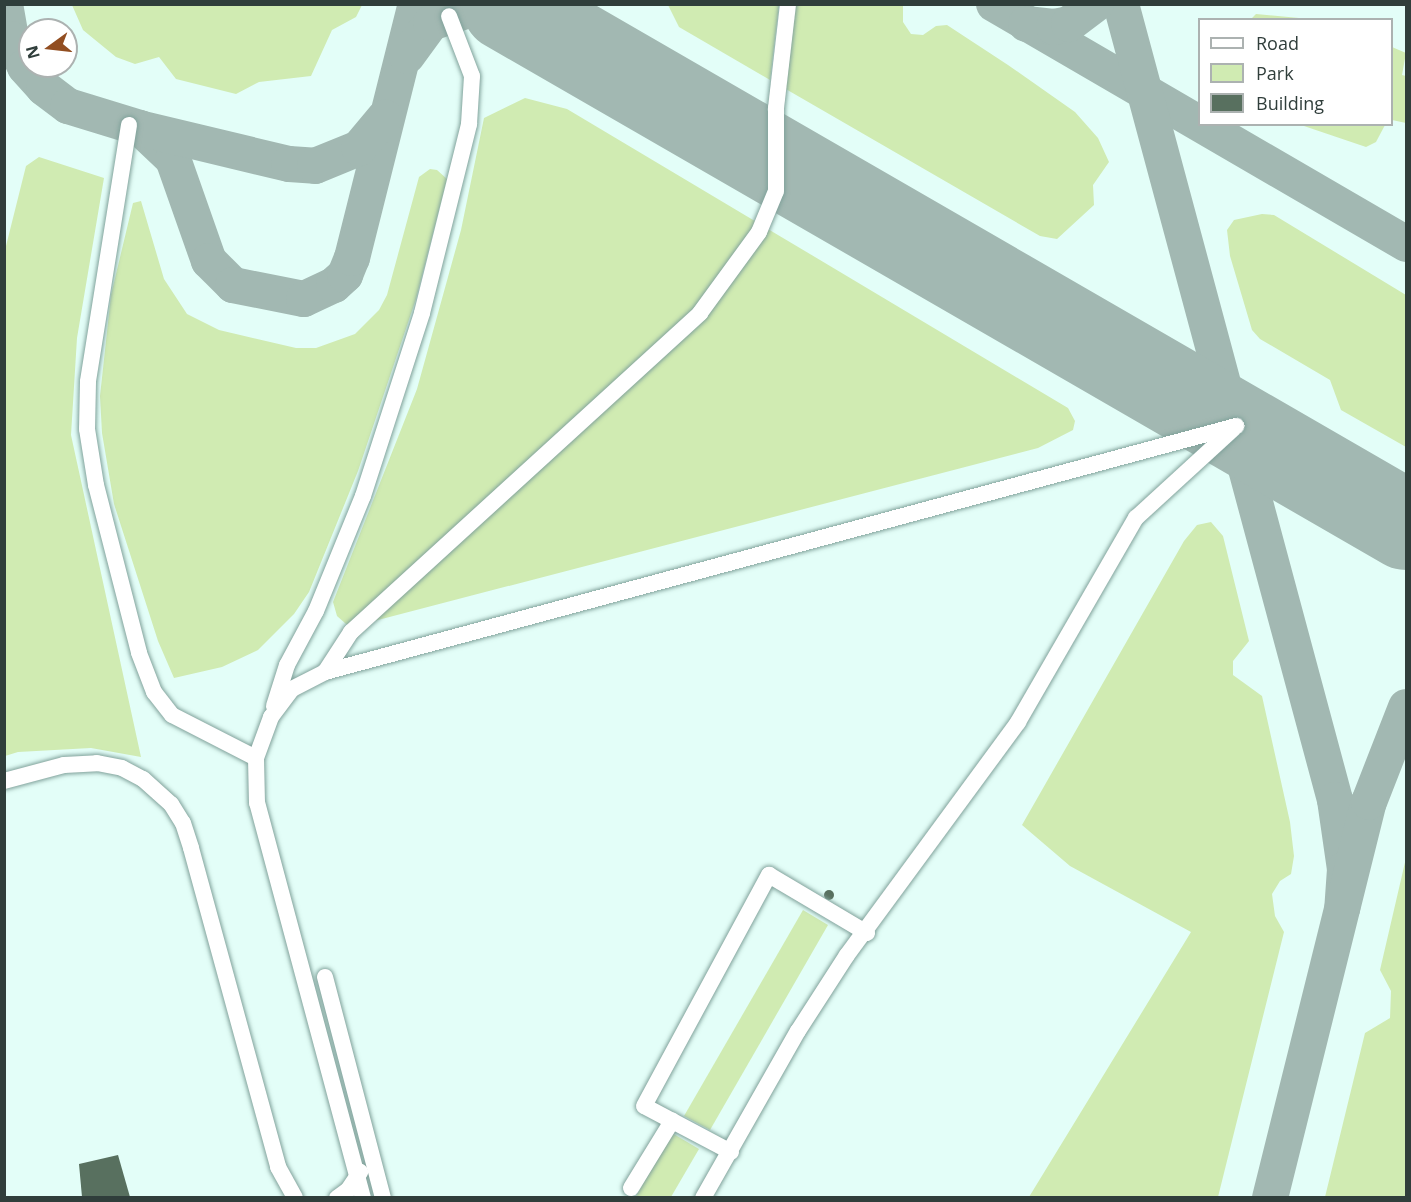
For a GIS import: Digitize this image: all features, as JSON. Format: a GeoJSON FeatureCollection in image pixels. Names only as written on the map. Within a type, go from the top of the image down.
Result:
{"type":"FeatureCollection","features":[{"type":"Feature","properties":{"kind":"lane"},"geometry":{"type":"LineString","coordinates":[[326,672],[351,632],[700,313],[759,232],[776,191],[776,108],[788,4]]}},
{"type":"Feature","properties":{"kind":"lane"},"geometry":{"type":"LineString","coordinates":[[363,1197],[257,803],[256,758],[287,665],[316,611],[363,496],[425,302],[469,124],[472,76],[448,16]]}},
{"type":"Feature","properties":{"kind":"lane"},"geometry":{"type":"LineString","coordinates":[[129,125],[88,382],[87,429],[96,485],[139,652],[154,692],[172,715],[256,758]]}},
{"type":"Feature","properties":{"kind":"lane"},"geometry":{"type":"LineString","coordinates":[[271,717],[292,689],[326,672],[1236,426],[1136,518],[1018,722],[798,1031],[731,1152],[703,1197]]}},
{"type":"Feature","properties":{"kind":"lane"},"geometry":{"type":"LineString","coordinates":[[4,781],[64,765],[98,763],[122,768],[143,779],[171,804],[183,823],[191,848],[278,1167],[295,1197]]}},
{"type":"Feature","properties":{"kind":"lane"},"geometry":{"type":"LineString","coordinates":[[731,1152],[644,1106],[769,875],[867,933]]}},
{"type":"Feature","properties":{"kind":"lane"},"geometry":{"type":"LineString","coordinates":[[324,977],[383,1197]]}},
{"type":"Feature","properties":{"kind":"lane"},"geometry":{"type":"LineString","coordinates":[[631,1188],[672,1121]]}},
{"type":"Feature","properties":{"kind":"lane"},"geometry":{"type":"LineString","coordinates":[[337,1197],[357,1178],[368,1140]]}},
{"type":"Feature","properties":{"kind":"green space"},"geometry":{"type":"Polygon","coordinates":[[[72,4],[362,5],[356,17],[332,30],[311,76],[259,82],[236,94],[176,79],[159,57],[135,64],[116,57],[83,30],[72,4]]]}},
{"type":"Feature","properties":{"kind":"green space"},"geometry":{"type":"Polygon","coordinates":[[[668,5],[779,5],[770,80],[679,27],[668,5]]]}},
{"type":"Feature","properties":{"kind":"green space"},"geometry":{"type":"Polygon","coordinates":[[[795,5],[903,5],[903,22],[911,34],[923,35],[936,26],[947,25],[1008,65],[1075,112],[1098,138],[1109,162],[1093,185],[1094,205],[1057,239],[1040,236],[784,88],[795,5]]]}},
{"type":"Feature","properties":{"kind":"green space"},"geometry":{"type":"Polygon","coordinates":[[[1256,14],[1299,18],[1252,18],[1256,14]]]}},
{"type":"Feature","properties":{"kind":"green space"},"geometry":{"type":"Polygon","coordinates":[[[1393,47],[1406,53],[1402,75],[1406,76],[1406,123],[1393,120],[1393,47]]]}},
{"type":"Feature","properties":{"kind":"green space"},"geometry":{"type":"Polygon","coordinates":[[[525,98],[567,109],[1068,408],[1075,421],[1073,430],[1038,448],[355,626],[346,624],[337,616],[333,602],[417,389],[461,230],[484,118],[525,98]]]}},
{"type":"Feature","properties":{"kind":"green space"},"geometry":{"type":"Polygon","coordinates":[[[1304,126],[1384,126],[1376,142],[1366,147],[1304,126]]]}},
{"type":"Feature","properties":{"kind":"green space"},"geometry":{"type":"Polygon","coordinates":[[[39,157],[104,178],[77,338],[71,435],[141,757],[91,748],[18,752],[5,756],[4,254],[26,166],[39,157]]]}},
{"type":"Feature","properties":{"kind":"green space"},"geometry":{"type":"Polygon","coordinates":[[[430,169],[437,170],[447,179],[416,299],[358,471],[309,592],[294,614],[258,650],[222,667],[174,678],[158,641],[114,504],[102,433],[100,396],[111,295],[133,203],[141,201],[164,279],[187,314],[219,330],[296,348],[316,348],[355,334],[379,310],[387,295],[419,177],[430,169]]]}},
{"type":"Feature","properties":{"kind":"green space"},"geometry":{"type":"Polygon","coordinates":[[[1262,214],[1274,215],[1406,295],[1406,447],[1341,410],[1330,380],[1260,339],[1252,330],[1230,256],[1227,230],[1234,220],[1262,214]]]}},
{"type":"Feature","properties":{"kind":"green space"},"geometry":{"type":"Polygon","coordinates":[[[1211,522],[1223,536],[1249,641],[1233,661],[1233,675],[1262,696],[1290,822],[1294,856],[1291,874],[1280,881],[1272,894],[1275,916],[1284,932],[1218,1197],[1029,1197],[1191,932],[1070,866],[1022,825],[1184,541],[1197,525],[1211,522]]]}},
{"type":"Feature","properties":{"kind":"green space"},"geometry":{"type":"Polygon","coordinates":[[[1406,858],[1406,1197],[1325,1197],[1365,1033],[1390,1018],[1391,991],[1380,970],[1406,858]]]}},
{"type":"Feature","properties":{"kind":"green space"},"geometry":{"type":"Polygon","coordinates":[[[803,910],[828,925],[710,1130],[684,1116],[803,910]]]}},
{"type":"Feature","properties":{"kind":"green space"},"geometry":{"type":"Polygon","coordinates":[[[672,1133],[699,1149],[671,1197],[635,1198],[672,1133]]]}},
{"type":"Feature","properties":{"kind":"building"},"geometry":{"type":"Polygon","coordinates":[[[829,890],[834,895],[829,900],[824,895],[829,890]]]}},
{"type":"Feature","properties":{"kind":"building"},"geometry":{"type":"Polygon","coordinates":[[[118,1155],[130,1197],[82,1197],[79,1164],[118,1155]]]}},
{"type":"Feature","properties":{"kind":"taxiway"},"geometry":{"type":"LineString","coordinates":[[5,4],[11,39],[25,67],[44,88],[68,106],[140,128],[173,159],[209,261],[233,285],[304,299],[334,285],[345,275],[352,258],[416,4]]}},
{"type":"Feature","properties":{"kind":"taxiway"},"geometry":{"type":"LineString","coordinates":[[407,56],[431,23],[486,4]]}},
{"type":"Feature","properties":{"kind":"taxiway"},"geometry":{"type":"LineString","coordinates":[[994,4],[1198,123]]}},
{"type":"Feature","properties":{"kind":"taxiway"},"geometry":{"type":"LineString","coordinates":[[1026,24],[1054,27],[1069,24],[1096,4]]}},
{"type":"Feature","properties":{"kind":"taxiway"},"geometry":{"type":"LineString","coordinates":[[1121,4],[1335,800],[1345,869],[1342,908]]}},
{"type":"Feature","properties":{"kind":"taxiway"},"geometry":{"type":"LineString","coordinates":[[143,129],[289,164],[315,166],[359,148],[385,117]]}},
{"type":"Feature","properties":{"kind":"taxiway"},"geometry":{"type":"LineString","coordinates":[[1203,126],[1406,244]]}},
{"type":"Feature","properties":{"kind":"taxiway"},"geometry":{"type":"LineString","coordinates":[[1270,1198],[1369,802],[1406,707]]}},
{"type":"Feature","properties":{"kind":"runway"},"geometry":{"type":"LineString","coordinates":[[507,6],[1406,525]]}}]}
